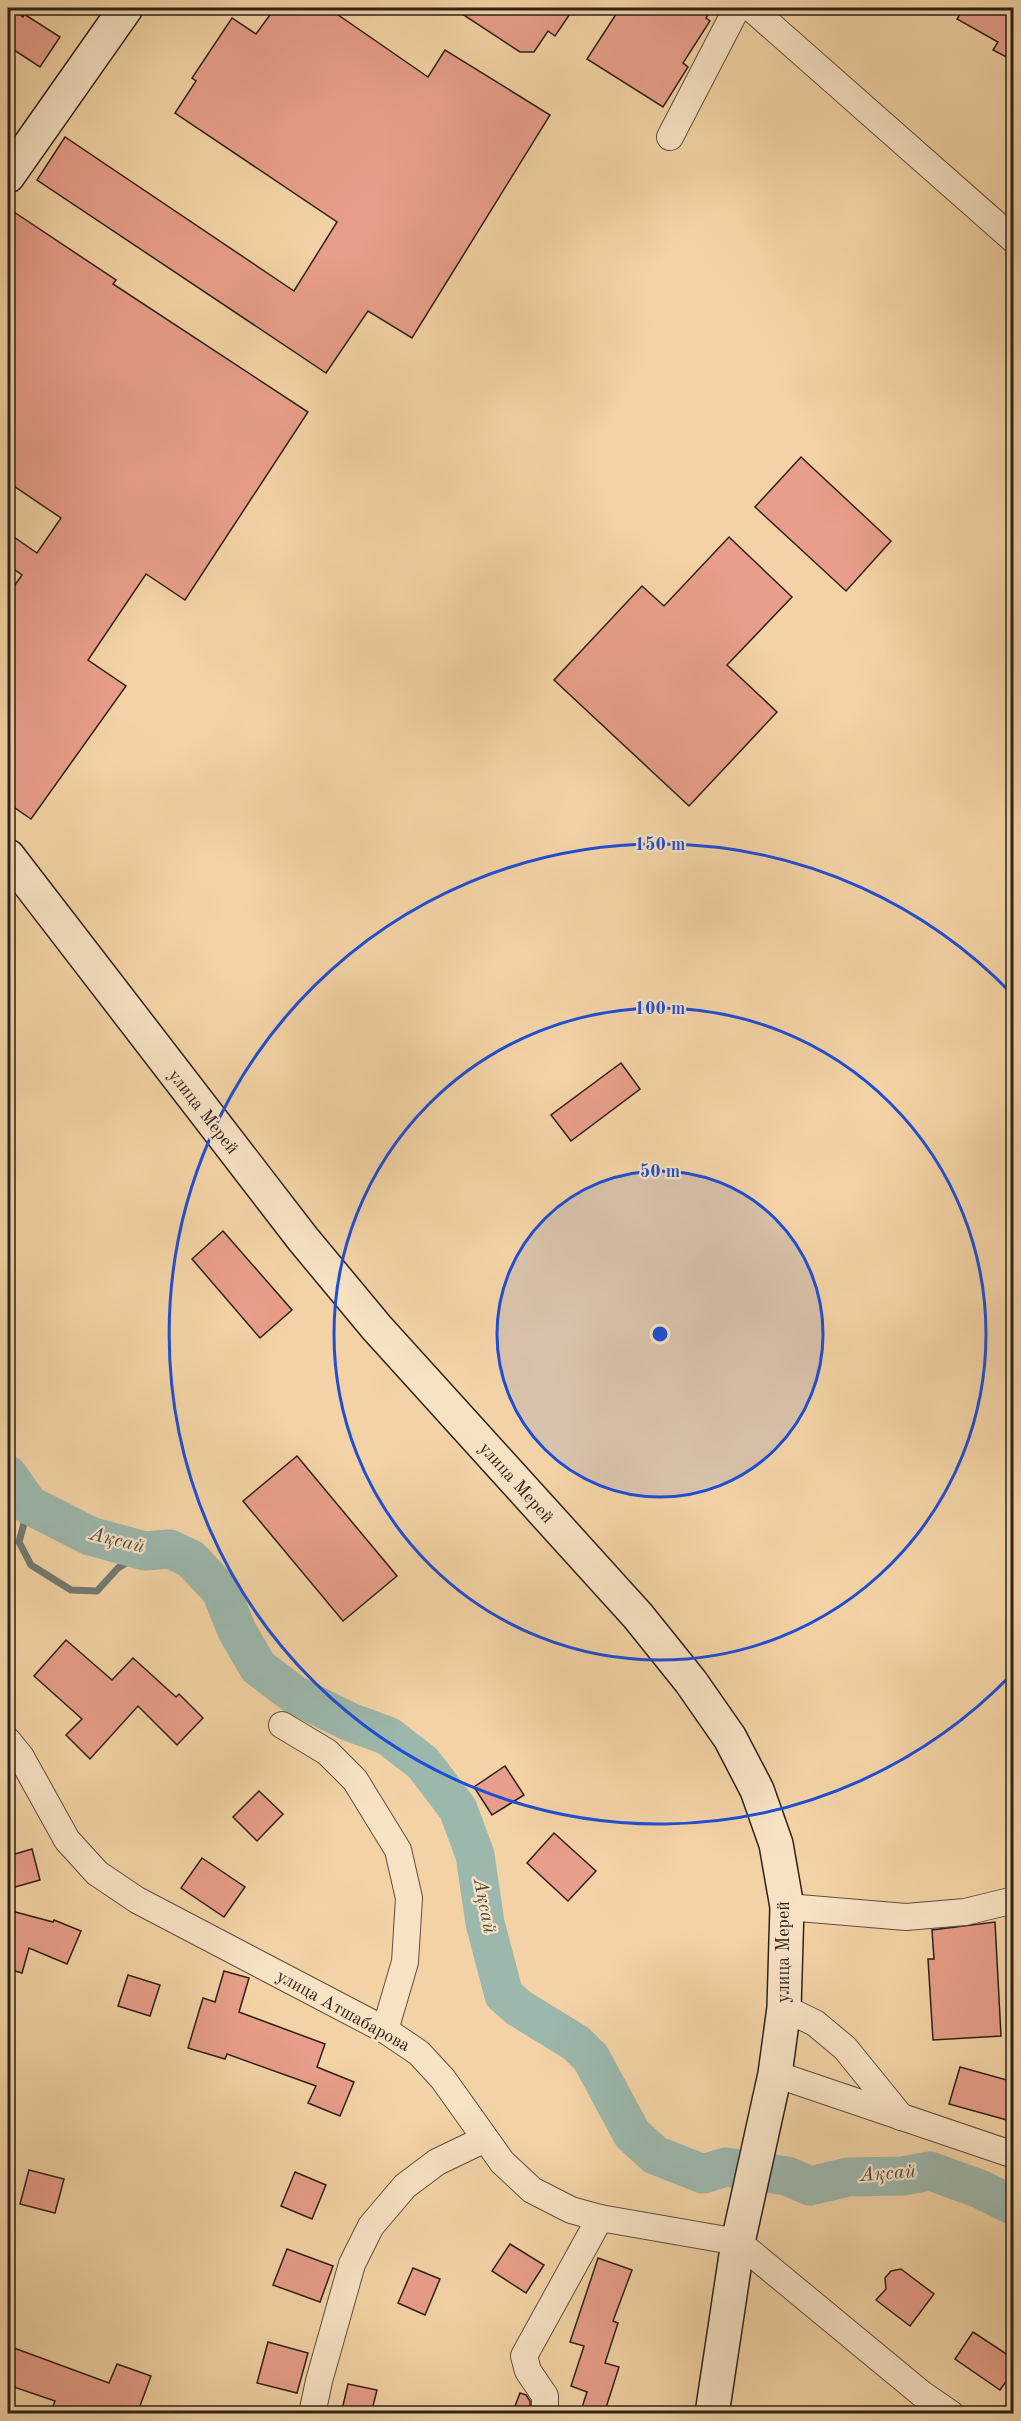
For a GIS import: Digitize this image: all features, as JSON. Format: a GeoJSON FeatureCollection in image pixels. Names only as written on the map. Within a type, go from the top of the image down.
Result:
{"type":"FeatureCollection","features":[{"type":"Feature","properties":{"kind":"main road"},"geometry":{"type":"LineString","coordinates":[[8,176],[126,8]]}},
{"type":"Feature","properties":{"kind":"main road","name":"улица Мерей"},"geometry":{"type":"LineString","coordinates":[[8,856],[303,1239],[376,1328],[638,1616],[691,1682],[730,1738],[757,1790],[776,1844],[788,1907],[784,2008],[775,2074],[738,2242]]}},
{"type":"Feature","properties":{"kind":"main road"},"geometry":{"type":"LineString","coordinates":[[712,2414],[738,2242]]}},
{"type":"Feature","properties":{"kind":"street"},"geometry":{"type":"LineString","coordinates":[[670,137],[737,8]]}},
{"type":"Feature","properties":{"kind":"street"},"geometry":{"type":"LineString","coordinates":[[750,8],[1014,240]]}},
{"type":"Feature","properties":{"kind":"street"},"geometry":{"type":"LineString","coordinates":[[282,1725],[327,1752],[355,1780],[398,1850],[409,1899],[405,1962],[385,2030]]}},
{"type":"Feature","properties":{"kind":"street","name":"улица Атшабарова"},"geometry":{"type":"LineString","coordinates":[[8,1741],[21,1757],[67,1840],[97,1873],[137,1900],[385,2030],[419,2053],[443,2079],[502,2162],[532,2190],[571,2210],[600,2218],[738,2242]]}},
{"type":"Feature","properties":{"kind":"street"},"geometry":{"type":"LineString","coordinates":[[788,1907],[906,1917],[965,1911],[1014,1900]]}},
{"type":"Feature","properties":{"kind":"street"},"geometry":{"type":"LineString","coordinates":[[784,2008],[815,2023],[845,2048],[901,2117]]}},
{"type":"Feature","properties":{"kind":"street"},"geometry":{"type":"LineString","coordinates":[[775,2074],[1014,2155]]}},
{"type":"Feature","properties":{"kind":"street"},"geometry":{"type":"LineString","coordinates":[[312,2414],[352,2264],[371,2226],[405,2186],[437,2162],[485,2139]]}},
{"type":"Feature","properties":{"kind":"street"},"geometry":{"type":"LineString","coordinates":[[545,2414],[545,2396],[528,2371],[524,2356],[600,2218]]}},
{"type":"Feature","properties":{"kind":"street"},"geometry":{"type":"LineString","coordinates":[[738,2242],[921,2394],[951,2414]]}},
{"type":"Feature","properties":{"kind":"building"},"geometry":{"type":"Polygon","coordinates":[[[8,8],[23,17],[24,14],[60,37],[40,67],[8,46],[8,8]]]}},
{"type":"Feature","properties":{"kind":"building"},"geometry":{"type":"Polygon","coordinates":[[[275,8],[328,8],[428,77],[445,50],[550,115],[412,338],[368,311],[326,373],[37,180],[65,137],[294,291],[337,222],[175,113],[196,81],[192,78],[232,18],[256,34],[275,8]]]}},
{"type":"Feature","properties":{"kind":"building"},"geometry":{"type":"Polygon","coordinates":[[[453,8],[574,8],[555,36],[548,31],[534,52],[520,52],[453,8]]]}},
{"type":"Feature","properties":{"kind":"building"},"geometry":{"type":"Polygon","coordinates":[[[620,8],[712,8],[706,18],[710,21],[683,63],[688,67],[663,107],[587,59],[620,8]]]}},
{"type":"Feature","properties":{"kind":"building"},"geometry":{"type":"Polygon","coordinates":[[[964,8],[1014,8],[1014,61],[993,50],[998,42],[957,19],[964,8]]]}},
{"type":"Feature","properties":{"kind":"building"},"geometry":{"type":"Polygon","coordinates":[[[8,208],[116,280],[113,284],[308,412],[185,600],[146,574],[88,660],[126,686],[31,819],[8,803],[8,595],[22,575],[8,565],[8,533],[37,553],[61,518],[8,482],[8,208]]]}},
{"type":"Feature","properties":{"kind":"building"},"geometry":{"type":"Polygon","coordinates":[[[801,457],[891,541],[846,591],[755,507],[801,457]]]}},
{"type":"Feature","properties":{"kind":"building"},"geometry":{"type":"Polygon","coordinates":[[[729,537],[792,597],[727,665],[777,712],[689,806],[554,680],[642,586],[664,606],[729,537]]]}},
{"type":"Feature","properties":{"kind":"building"},"geometry":{"type":"Polygon","coordinates":[[[621,1063],[640,1089],[571,1141],[551,1115],[621,1063]]]}},
{"type":"Feature","properties":{"kind":"building"},"geometry":{"type":"Polygon","coordinates":[[[223,1231],[292,1310],[260,1338],[192,1259],[223,1231]]]}},
{"type":"Feature","properties":{"kind":"building"},"geometry":{"type":"Polygon","coordinates":[[[297,1456],[397,1576],[343,1621],[243,1501],[297,1456]]]}},
{"type":"Feature","properties":{"kind":"building"},"geometry":{"type":"Polygon","coordinates":[[[66,1640],[112,1680],[133,1658],[176,1697],[179,1694],[203,1718],[177,1745],[138,1706],[90,1759],[66,1735],[82,1719],[34,1676],[66,1640]]]}},
{"type":"Feature","properties":{"kind":"building"},"geometry":{"type":"Polygon","coordinates":[[[505,1766],[524,1795],[492,1815],[474,1787],[505,1766]]]}},
{"type":"Feature","properties":{"kind":"building"},"geometry":{"type":"Polygon","coordinates":[[[259,1791],[283,1814],[257,1841],[233,1817],[259,1791]]]}},
{"type":"Feature","properties":{"kind":"building"},"geometry":{"type":"Polygon","coordinates":[[[554,1833],[596,1871],[568,1901],[527,1863],[554,1833]]]}},
{"type":"Feature","properties":{"kind":"building"},"geometry":{"type":"Polygon","coordinates":[[[32,1849],[40,1880],[8,1889],[8,1856],[32,1849]]]}},
{"type":"Feature","properties":{"kind":"building"},"geometry":{"type":"Polygon","coordinates":[[[202,1858],[245,1887],[224,1917],[181,1888],[202,1858]]]}},
{"type":"Feature","properties":{"kind":"building"},"geometry":{"type":"Polygon","coordinates":[[[8,1910],[53,1922],[54,1920],[81,1931],[67,1964],[29,1948],[22,1973],[8,1969],[8,1910]]]}},
{"type":"Feature","properties":{"kind":"building"},"geometry":{"type":"Polygon","coordinates":[[[995,1922],[1001,2036],[933,2040],[928,1959],[934,1959],[932,1930],[995,1922]]]}},
{"type":"Feature","properties":{"kind":"building"},"geometry":{"type":"Polygon","coordinates":[[[224,1971],[249,1978],[239,2012],[325,2044],[317,2067],[354,2082],[340,2116],[308,2103],[316,2086],[227,2054],[225,2059],[188,2048],[203,1998],[215,2002],[224,1971]]]}},
{"type":"Feature","properties":{"kind":"building"},"geometry":{"type":"Polygon","coordinates":[[[128,1975],[160,1985],[150,2016],[118,2006],[128,1975]]]}},
{"type":"Feature","properties":{"kind":"building"},"geometry":{"type":"Polygon","coordinates":[[[960,2067],[1014,2082],[1014,2122],[949,2104],[960,2067]]]}},
{"type":"Feature","properties":{"kind":"building"},"geometry":{"type":"Polygon","coordinates":[[[29,2170],[64,2179],[55,2213],[20,2204],[29,2170]]]}},
{"type":"Feature","properties":{"kind":"building"},"geometry":{"type":"Polygon","coordinates":[[[295,2172],[326,2185],[312,2219],[281,2206],[295,2172]]]}},
{"type":"Feature","properties":{"kind":"building"},"geometry":{"type":"Polygon","coordinates":[[[510,2244],[544,2265],[526,2293],[492,2271],[510,2244]]]}},
{"type":"Feature","properties":{"kind":"building"},"geometry":{"type":"Polygon","coordinates":[[[287,2249],[333,2266],[320,2302],[273,2285],[287,2249]]]}},
{"type":"Feature","properties":{"kind":"building"},"geometry":{"type":"Polygon","coordinates":[[[598,2258],[632,2270],[613,2321],[618,2323],[605,2363],[619,2367],[604,2414],[580,2414],[587,2392],[571,2386],[584,2346],[570,2342],[598,2258]]]}},
{"type":"Feature","properties":{"kind":"building"},"geometry":{"type":"Polygon","coordinates":[[[413,2268],[440,2279],[425,2315],[398,2303],[413,2268]]]}},
{"type":"Feature","properties":{"kind":"building"},"geometry":{"type":"Polygon","coordinates":[[[901,2269],[934,2294],[910,2326],[876,2300],[886,2289],[885,2278],[891,2271],[901,2269]]]}},
{"type":"Feature","properties":{"kind":"building"},"geometry":{"type":"Polygon","coordinates":[[[973,2332],[1014,2359],[1014,2370],[1000,2390],[955,2359],[973,2332]]]}},
{"type":"Feature","properties":{"kind":"building"},"geometry":{"type":"Polygon","coordinates":[[[268,2342],[308,2353],[297,2393],[257,2383],[268,2342]]]}},
{"type":"Feature","properties":{"kind":"building"},"geometry":{"type":"Polygon","coordinates":[[[14,2348],[109,2383],[117,2364],[151,2376],[137,2414],[109,2414],[92,2407],[90,2414],[50,2414],[55,2401],[8,2385],[8,2368],[14,2348]]]}},
{"type":"Feature","properties":{"kind":"building"},"geometry":{"type":"Polygon","coordinates":[[[348,2384],[377,2390],[371,2414],[341,2414],[348,2384]]]}},
{"type":"Feature","properties":{"kind":"building"},"geometry":{"type":"Polygon","coordinates":[[[520,2393],[526,2395],[530,2401],[530,2414],[512,2414],[520,2393]]]}},
{"type":"Feature","properties":{"kind":"waterway","name":"Ақсай"},"geometry":{"type":"LineString","coordinates":[[8,1475],[29,1505],[90,1536],[145,1551],[170,1549],[191,1559],[221,1591],[237,1631],[258,1667],[295,1695],[350,1722],[388,1736],[423,1763],[458,1809],[475,1855],[485,1923],[504,1995],[519,2008],[576,2043],[591,2058],[632,2134],[655,2155],[703,2174],[726,2167],[787,2176],[810,2186],[848,2177],[903,2176],[930,2171],[980,2189],[1014,2206]]}},
{"type":"Feature","properties":{"kind":"waterway"},"geometry":{"type":"LineString","coordinates":[[29,1505],[19,1542],[31,1565],[71,1590],[97,1591],[118,1568],[145,1551]]}}]}
